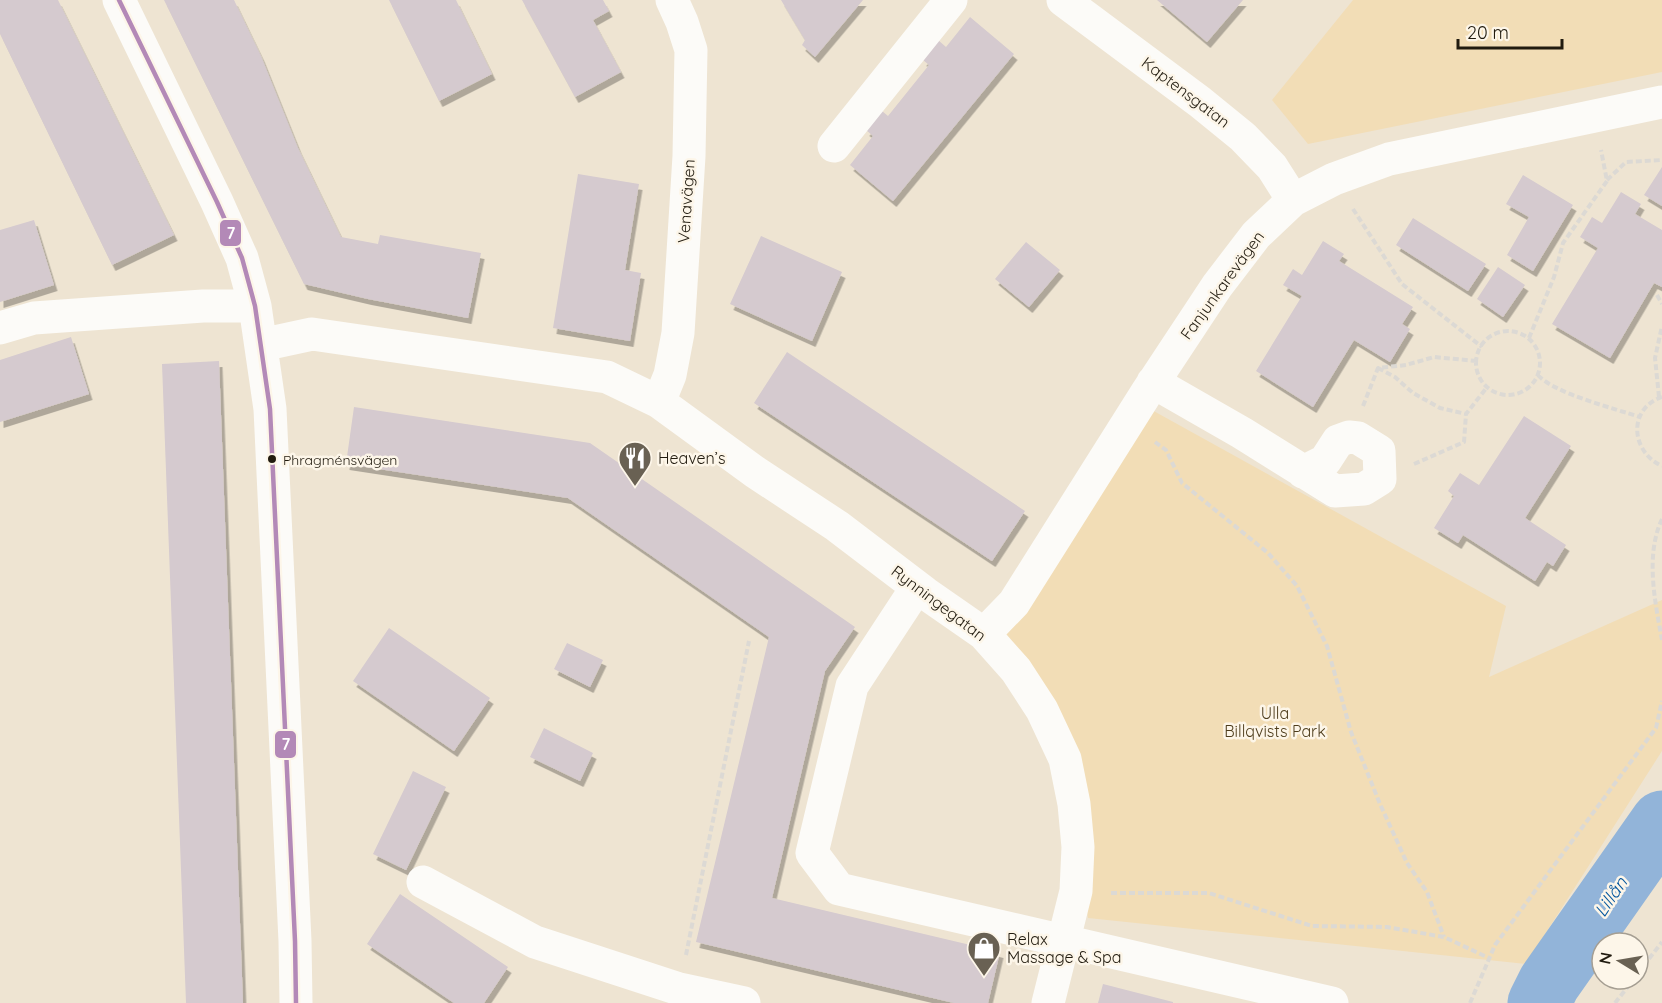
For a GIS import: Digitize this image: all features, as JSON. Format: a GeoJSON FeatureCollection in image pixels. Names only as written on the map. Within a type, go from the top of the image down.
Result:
{"type":"FeatureCollection","features":[{"type":"Feature","properties":{"kind":"street"},"geometry":{"type":"LineString","coordinates":[[119,0],[242,258],[255,306],[270,409],[296,1003]]}},
{"type":"Feature","properties":{"kind":"street","name":"Venavägen"},"geometry":{"type":"LineString","coordinates":[[659,402],[670,375],[678,333],[689,156],[691,50],[672,0]]}},
{"type":"Feature","properties":{"kind":"street"},"geometry":{"type":"LineString","coordinates":[[834,146],[951,0]]}},
{"type":"Feature","properties":{"kind":"street","name":"Kaptensgatan"},"geometry":{"type":"LineString","coordinates":[[1063,0],[1200,102],[1243,137],[1272,167],[1293,200]]}},
{"type":"Feature","properties":{"kind":"street","name":"Fanjunkarevägen"},"geometry":{"type":"LineString","coordinates":[[984,634],[1014,603],[1153,382],[1217,286],[1256,235],[1293,200],[1334,179],[1389,159],[1662,102]]}},
{"type":"Feature","properties":{"kind":"street"},"geometry":{"type":"LineString","coordinates":[[0,328],[33,318],[203,306],[255,306]]}},
{"type":"Feature","properties":{"kind":"street"},"geometry":{"type":"LineString","coordinates":[[261,345],[312,334],[324,335],[607,376],[659,402]]}},
{"type":"Feature","properties":{"kind":"street"},"geometry":{"type":"LineString","coordinates":[[1153,382],[1242,433],[1303,472],[1335,491],[1364,489],[1380,479],[1379,451],[1358,438],[1350,437],[1338,441],[1325,461],[1303,472]]}},
{"type":"Feature","properties":{"kind":"street","name":"Rynningegatan"},"geometry":{"type":"LineString","coordinates":[[659,402],[755,472],[837,526],[984,634],[1016,670],[1042,710],[1065,759],[1074,804],[1078,847],[1076,885],[1065,941],[1048,1003]]}},
{"type":"Feature","properties":{"kind":"street"},"geometry":{"type":"LineString","coordinates":[[917,586],[852,686],[812,853],[839,889],[1065,941],[1221,990],[1332,1003]]}},
{"type":"Feature","properties":{"kind":"street"},"geometry":{"type":"LineString","coordinates":[[423,882],[535,942],[679,989],[744,1003]]}},
{"type":"Feature","properties":{"kind":"path"},"geometry":{"type":"LineString","coordinates":[[1594,116],[1607,181]]}},
{"type":"Feature","properties":{"kind":"path"},"geometry":{"type":"LineString","coordinates":[[1529,338],[1554,277],[1563,243],[1607,181],[1626,162],[1662,160]]}},
{"type":"Feature","properties":{"kind":"path"},"geometry":{"type":"LineString","coordinates":[[1334,179],[1402,284],[1482,347]]}},
{"type":"Feature","properties":{"kind":"path"},"geometry":{"type":"LineString","coordinates":[[1657,295],[1662,304]]}},
{"type":"Feature","properties":{"kind":"path"},"geometry":{"type":"LineString","coordinates":[[1662,326],[1661,340],[1654,358],[1660,397],[1648,405],[1640,417],[1637,428],[1637,440],[1642,451],[1662,466]]}},
{"type":"Feature","properties":{"kind":"path"},"geometry":{"type":"LineString","coordinates":[[1506,331],[1516,332],[1529,338],[1539,352],[1540,363],[1538,375],[1532,384],[1516,394],[1507,395],[1496,392],[1484,383],[1478,373],[1477,361],[1486,340],[1506,331]]}},
{"type":"Feature","properties":{"kind":"path"},"geometry":{"type":"LineString","coordinates":[[1378,368],[1434,357],[1477,361]]}},
{"type":"Feature","properties":{"kind":"path"},"geometry":{"type":"LineString","coordinates":[[1378,368],[1395,377],[1413,393],[1440,408],[1466,414]]}},
{"type":"Feature","properties":{"kind":"path"},"geometry":{"type":"LineString","coordinates":[[1350,437],[1378,368]]}},
{"type":"Feature","properties":{"kind":"path"},"geometry":{"type":"LineString","coordinates":[[1538,375],[1542,381],[1579,397],[1640,417]]}},
{"type":"Feature","properties":{"kind":"path"},"geometry":{"type":"LineString","coordinates":[[1380,479],[1464,442],[1466,414],[1488,386]]}},
{"type":"Feature","properties":{"kind":"path"},"geometry":{"type":"LineString","coordinates":[[1128,422],[1166,450],[1182,483],[1268,553],[1297,586],[1327,646],[1351,732],[1376,794],[1407,863],[1427,892],[1444,937]]}},
{"type":"Feature","properties":{"kind":"path"},"geometry":{"type":"LineString","coordinates":[[1662,519],[1658,527],[1653,562],[1656,606],[1662,640]]}},
{"type":"Feature","properties":{"kind":"path"},"geometry":{"type":"LineString","coordinates":[[679,989],[749,641]]}},
{"type":"Feature","properties":{"kind":"path"},"geometry":{"type":"LineString","coordinates":[[1470,1003],[1495,945],[1656,728],[1662,701]]}},
{"type":"Feature","properties":{"kind":"path"},"geometry":{"type":"LineString","coordinates":[[1076,885],[1115,894],[1209,893],[1312,926],[1387,927],[1444,937],[1489,958]]}},
{"type":"Feature","properties":{"kind":"path"},"geometry":{"type":"LineString","coordinates":[[1650,958],[1662,942]]}},
{"type":"Feature","properties":{"kind":"path"},"geometry":{"type":"LineString","coordinates":[[1615,1003],[1624,991]]}},
{"type":"Feature","properties":{"kind":"green space"},"geometry":{"type":"Polygon","coordinates":[[[1353,0],[1662,0],[1662,72],[1308,144],[1272,100],[1353,0]]]}},
{"type":"Feature","properties":{"kind":"green space","name":"Ulla Billqvists Park"},"geometry":{"type":"Polygon","coordinates":[[[1132,399],[1506,606],[1489,677],[1662,600],[1662,751],[1526,964],[1088,918],[1065,765],[1000,624],[1132,399]]]}},
{"type":"Feature","properties":{"kind":"building"},"geometry":{"type":"Polygon","coordinates":[[[0,0],[58,0],[174,235],[112,265],[0,34],[0,0]]]}},
{"type":"Feature","properties":{"kind":"building"},"geometry":{"type":"Polygon","coordinates":[[[164,0],[234,0],[261,56],[298,148],[341,237],[378,244],[380,235],[481,253],[468,318],[304,284],[164,0]]]}},
{"type":"Feature","properties":{"kind":"building"},"geometry":{"type":"Polygon","coordinates":[[[389,0],[456,0],[492,74],[439,101],[389,0]]]}},
{"type":"Feature","properties":{"kind":"building"},"geometry":{"type":"Polygon","coordinates":[[[522,0],[603,0],[609,11],[593,20],[621,72],[575,97],[522,0]]]}},
{"type":"Feature","properties":{"kind":"building"},"geometry":{"type":"Polygon","coordinates":[[[781,0],[863,0],[815,57],[802,45],[805,40],[781,0]]]}},
{"type":"Feature","properties":{"kind":"building"},"geometry":{"type":"Polygon","coordinates":[[[1157,0],[1243,0],[1207,42],[1157,0]]]}},
{"type":"Feature","properties":{"kind":"building"},"geometry":{"type":"Polygon","coordinates":[[[970,17],[1014,54],[893,201],[850,165],[873,136],[866,130],[882,111],[888,116],[929,65],[923,60],[938,40],[946,47],[970,17]]]}},
{"type":"Feature","properties":{"kind":"building"},"geometry":{"type":"Polygon","coordinates":[[[1662,167],[1662,206],[1644,195],[1662,167]]]}},
{"type":"Feature","properties":{"kind":"building"},"geometry":{"type":"Polygon","coordinates":[[[578,174],[639,184],[625,270],[641,273],[630,341],[553,328],[578,174]]]}},
{"type":"Feature","properties":{"kind":"building"},"geometry":{"type":"Polygon","coordinates":[[[1523,175],[1573,205],[1533,271],[1507,255],[1529,217],[1506,204],[1523,175]]]}},
{"type":"Feature","properties":{"kind":"building"},"geometry":{"type":"Polygon","coordinates":[[[1621,192],[1641,204],[1635,214],[1662,230],[1662,287],[1654,283],[1610,358],[1552,324],[1598,248],[1580,237],[1592,217],[1602,223],[1621,192]]]}},
{"type":"Feature","properties":{"kind":"building"},"geometry":{"type":"Polygon","coordinates":[[[1413,218],[1486,264],[1468,291],[1396,245],[1413,218]]]}},
{"type":"Feature","properties":{"kind":"building"},"geometry":{"type":"Polygon","coordinates":[[[34,220],[54,285],[0,302],[0,230],[34,220]]]}},
{"type":"Feature","properties":{"kind":"building"},"geometry":{"type":"Polygon","coordinates":[[[761,236],[842,272],[812,341],[730,304],[761,236]]]}},
{"type":"Feature","properties":{"kind":"building"},"geometry":{"type":"Polygon","coordinates":[[[1323,241],[1344,254],[1339,261],[1413,307],[1402,324],[1410,329],[1390,362],[1354,340],[1313,407],[1256,371],[1302,296],[1283,285],[1293,269],[1302,275],[1323,241]]]}},
{"type":"Feature","properties":{"kind":"building"},"geometry":{"type":"Polygon","coordinates":[[[1026,242],[1060,270],[1029,307],[995,279],[1026,242]]]}},
{"type":"Feature","properties":{"kind":"building"},"geometry":{"type":"Polygon","coordinates":[[[1498,267],[1525,285],[1503,317],[1477,299],[1498,267]]]}},
{"type":"Feature","properties":{"kind":"building"},"geometry":{"type":"Polygon","coordinates":[[[71,337],[89,394],[0,422],[0,360],[71,337]]]}},
{"type":"Feature","properties":{"kind":"building"},"geometry":{"type":"Polygon","coordinates":[[[787,352],[1025,511],[992,561],[754,403],[787,352]]]}},
{"type":"Feature","properties":{"kind":"building"},"geometry":{"type":"Polygon","coordinates":[[[219,361],[243,1003],[186,1003],[162,364],[219,361]]]}},
{"type":"Feature","properties":{"kind":"building"},"geometry":{"type":"Polygon","coordinates":[[[354,407],[590,443],[855,627],[825,671],[772,898],[1000,952],[988,1003],[954,1003],[696,942],[769,637],[568,498],[346,464],[354,407]]]}},
{"type":"Feature","properties":{"kind":"building"},"geometry":{"type":"Polygon","coordinates":[[[1524,416],[1571,446],[1525,518],[1566,545],[1553,566],[1547,562],[1535,581],[1463,535],[1458,543],[1434,528],[1454,496],[1448,491],[1460,473],[1479,485],[1524,416]]]}},
{"type":"Feature","properties":{"kind":"building"},"geometry":{"type":"Polygon","coordinates":[[[389,628],[490,698],[454,751],[353,681],[389,628]]]}},
{"type":"Feature","properties":{"kind":"building"},"geometry":{"type":"Polygon","coordinates":[[[567,643],[603,660],[590,687],[554,669],[567,643]]]}},
{"type":"Feature","properties":{"kind":"building"},"geometry":{"type":"Polygon","coordinates":[[[544,728],[593,753],[580,781],[530,757],[544,728]]]}},
{"type":"Feature","properties":{"kind":"building"},"geometry":{"type":"Polygon","coordinates":[[[413,771],[446,787],[406,870],[373,854],[413,771]]]}},
{"type":"Feature","properties":{"kind":"building"},"geometry":{"type":"Polygon","coordinates":[[[400,894],[508,967],[484,1003],[454,1003],[367,944],[400,894]]]}},
{"type":"Feature","properties":{"kind":"building"},"geometry":{"type":"Polygon","coordinates":[[[1103,984],[1173,1002],[1173,1003],[1098,1003],[1103,984]]]}},
{"type":"Feature","properties":{"kind":"waterway","name":"Lillån"},"geometry":{"type":"LineString","coordinates":[[1539,1003],[1549,983],[1662,822]]}},
{"type":"Feature","properties":{"kind":"transit line","name":"7"},"geometry":{"type":"LineString","coordinates":[[119,0],[242,258],[255,306],[270,409],[296,1003]]}},
{"type":"Feature","properties":{"kind":"place","name":"Phragménsvägen"},"geometry":{"type":"Point","coordinates":[272,459]}},
{"type":"Feature","properties":{"kind":"place","name":"Heaven’s"},"geometry":{"type":"Point","coordinates":[635,487]}},
{"type":"Feature","properties":{"kind":"place","name":"Relax Massage & Spa"},"geometry":{"type":"Point","coordinates":[984,977]}}]}
